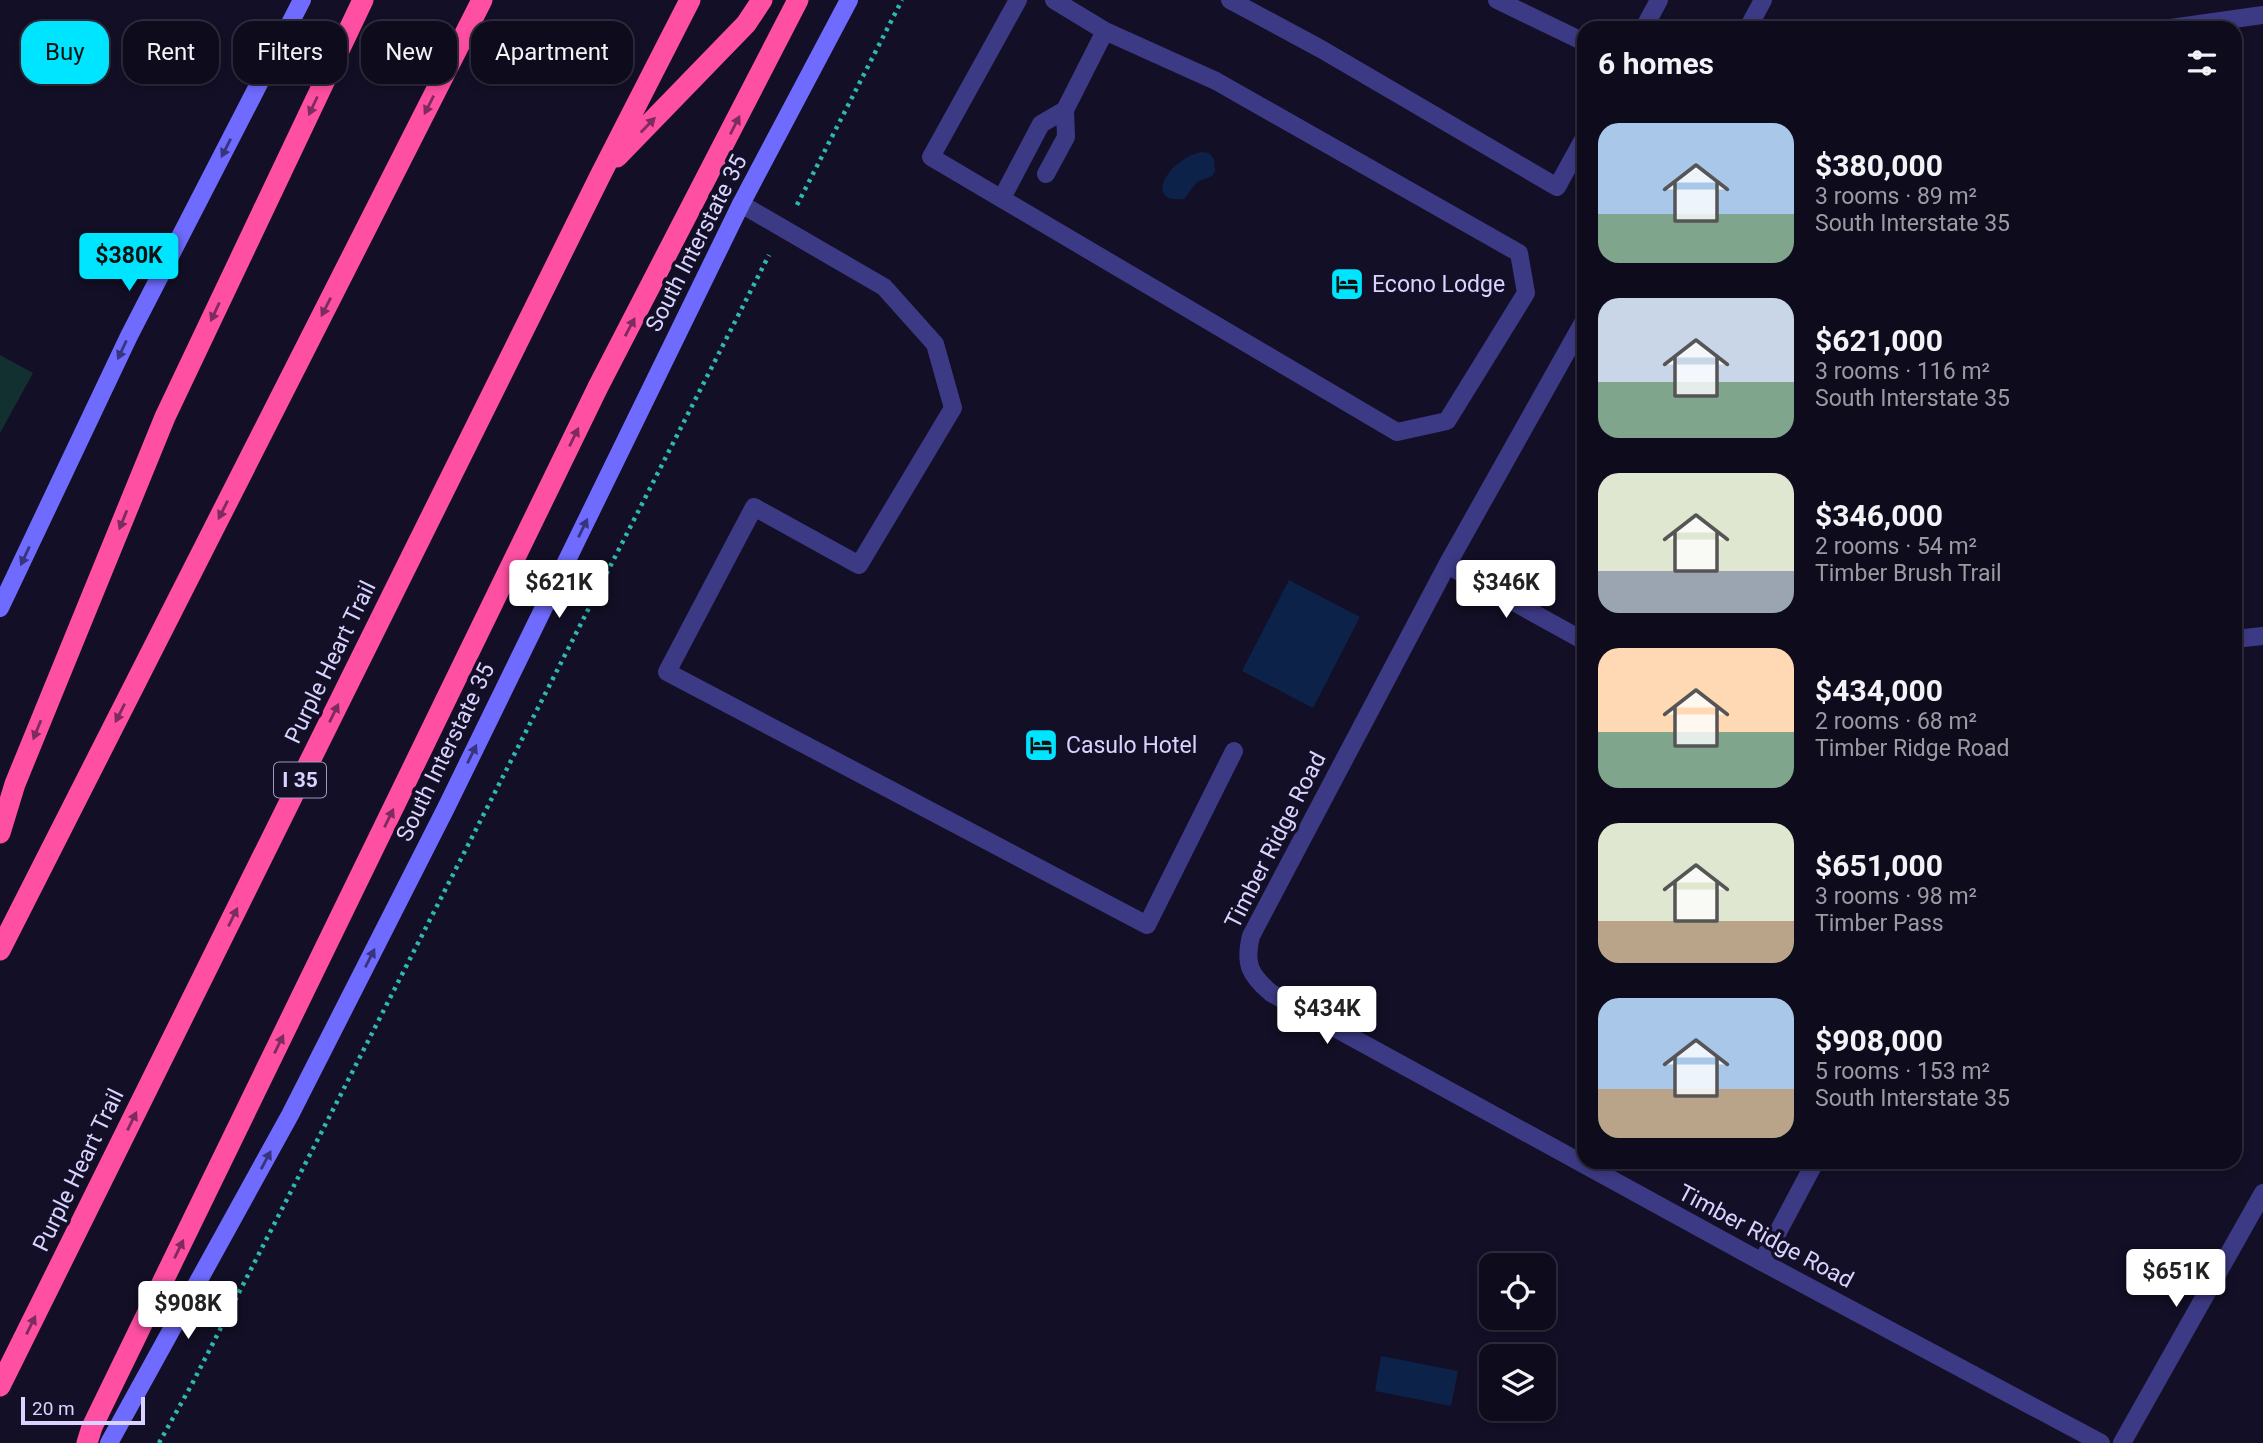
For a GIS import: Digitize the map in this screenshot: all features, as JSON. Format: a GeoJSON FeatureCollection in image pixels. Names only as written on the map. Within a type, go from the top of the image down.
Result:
{"type":"FeatureCollection","features":[{"type":"Feature","properties":{"kind":"highway"},"geometry":{"type":"LineString","coordinates":[[0,833],[15,784],[165,418],[363,0]]}},
{"type":"Feature","properties":{"kind":"highway"},"geometry":{"type":"LineString","coordinates":[[0,950],[482,0]]}},
{"type":"Feature","properties":{"kind":"highway","name":"Purple Heart Trail"},"geometry":{"type":"LineString","coordinates":[[0,1385],[690,0]]}},
{"type":"Feature","properties":{"kind":"highway"},"geometry":{"type":"LineString","coordinates":[[601,174],[746,24],[762,0]]}},
{"type":"Feature","properties":{"kind":"highway"},"geometry":{"type":"LineString","coordinates":[[87,1443],[92,1427],[598,387],[798,0]]}},
{"type":"Feature","properties":{"kind":"main road"},"geometry":{"type":"LineString","coordinates":[[0,608],[129,336],[302,0]]}},
{"type":"Feature","properties":{"kind":"main road","name":"South Interstate 35"},"geometry":{"type":"LineString","coordinates":[[109,1443],[296,1103],[446,808],[741,204],[849,0]]}},
{"type":"Feature","properties":{"kind":"street"},"geometry":{"type":"LineString","coordinates":[[1018,0],[931,157],[1027,210],[1397,432],[1447,421],[1525,293],[1519,253],[1216,82],[1105,31],[1054,0]]}},
{"type":"Feature","properties":{"kind":"street"},"geometry":{"type":"LineString","coordinates":[[1230,0],[1321,48],[1557,187],[1577,151]]}},
{"type":"Feature","properties":{"kind":"street"},"geometry":{"type":"LineString","coordinates":[[1497,0],[1577,39]]}},
{"type":"Feature","properties":{"kind":"street"},"geometry":{"type":"LineString","coordinates":[[1648,21],[1659,0]]}},
{"type":"Feature","properties":{"kind":"street"},"geometry":{"type":"LineString","coordinates":[[1752,21],[1763,0]]}},
{"type":"Feature","properties":{"kind":"street"},"geometry":{"type":"LineString","coordinates":[[2221,21],[2263,15]]}},
{"type":"Feature","properties":{"kind":"street"},"geometry":{"type":"LineString","coordinates":[[1046,174],[1066,137],[1066,110],[1105,31]]}},
{"type":"Feature","properties":{"kind":"street"},"geometry":{"type":"LineString","coordinates":[[1002,198],[1041,124],[1066,110]]}},
{"type":"Feature","properties":{"kind":"street"},"geometry":{"type":"LineString","coordinates":[[741,204],[884,287],[935,344],[953,408],[859,565],[754,508],[667,672],[1147,925],[1234,751]]}},
{"type":"Feature","properties":{"kind":"street","name":"Timber Ridge Road"},"geometry":{"type":"LineString","coordinates":[[1577,333],[1447,565],[1251,936],[1247,951],[1249,968],[1257,981],[1271,993],[1577,1161]]}},
{"type":"Feature","properties":{"kind":"street"},"geometry":{"type":"LineString","coordinates":[[1447,565],[1577,637]]}},
{"type":"Feature","properties":{"kind":"street"},"geometry":{"type":"LineString","coordinates":[[2242,638],[2263,636]]}},
{"type":"Feature","properties":{"kind":"street","name":"Timber Ridge Road"},"geometry":{"type":"LineString","coordinates":[[1592,1169],[2101,1443]]}},
{"type":"Feature","properties":{"kind":"street"},"geometry":{"type":"LineString","coordinates":[[1762,1262],[1811,1169]]}},
{"type":"Feature","properties":{"kind":"street"},"geometry":{"type":"LineString","coordinates":[[2122,1443],[2263,1193]]}},
{"type":"Feature","properties":{"kind":"path"},"geometry":{"type":"LineString","coordinates":[[808,183],[902,0]]}},
{"type":"Feature","properties":{"kind":"path"},"geometry":{"type":"LineString","coordinates":[[159,1443],[358,1061],[765,262]]}},
{"type":"Feature","properties":{"kind":"green space"},"geometry":{"type":"Polygon","coordinates":[[[0,355],[33,373],[0,433],[0,355]]]}},
{"type":"Feature","properties":{"kind":"water"},"geometry":{"type":"Polygon","coordinates":[[[1209,153],[1214,159],[1215,171],[1212,176],[1197,182],[1184,199],[1171,199],[1164,194],[1162,188],[1171,170],[1190,156],[1209,153]]]}},
{"type":"Feature","properties":{"kind":"water"},"geometry":{"type":"Polygon","coordinates":[[[1289,580],[1360,617],[1313,708],[1242,671],[1289,580]]]}},
{"type":"Feature","properties":{"kind":"water"},"geometry":{"type":"Polygon","coordinates":[[[1381,1356],[1458,1371],[1451,1406],[1375,1391],[1381,1356]]]}},
{"type":"Feature","properties":{"kind":"place","name":"Econo Lodge"},"geometry":{"type":"Point","coordinates":[1347,284]}},
{"type":"Feature","properties":{"kind":"place","name":"Casulo Hotel"},"geometry":{"type":"Point","coordinates":[1041,745]}}]}
